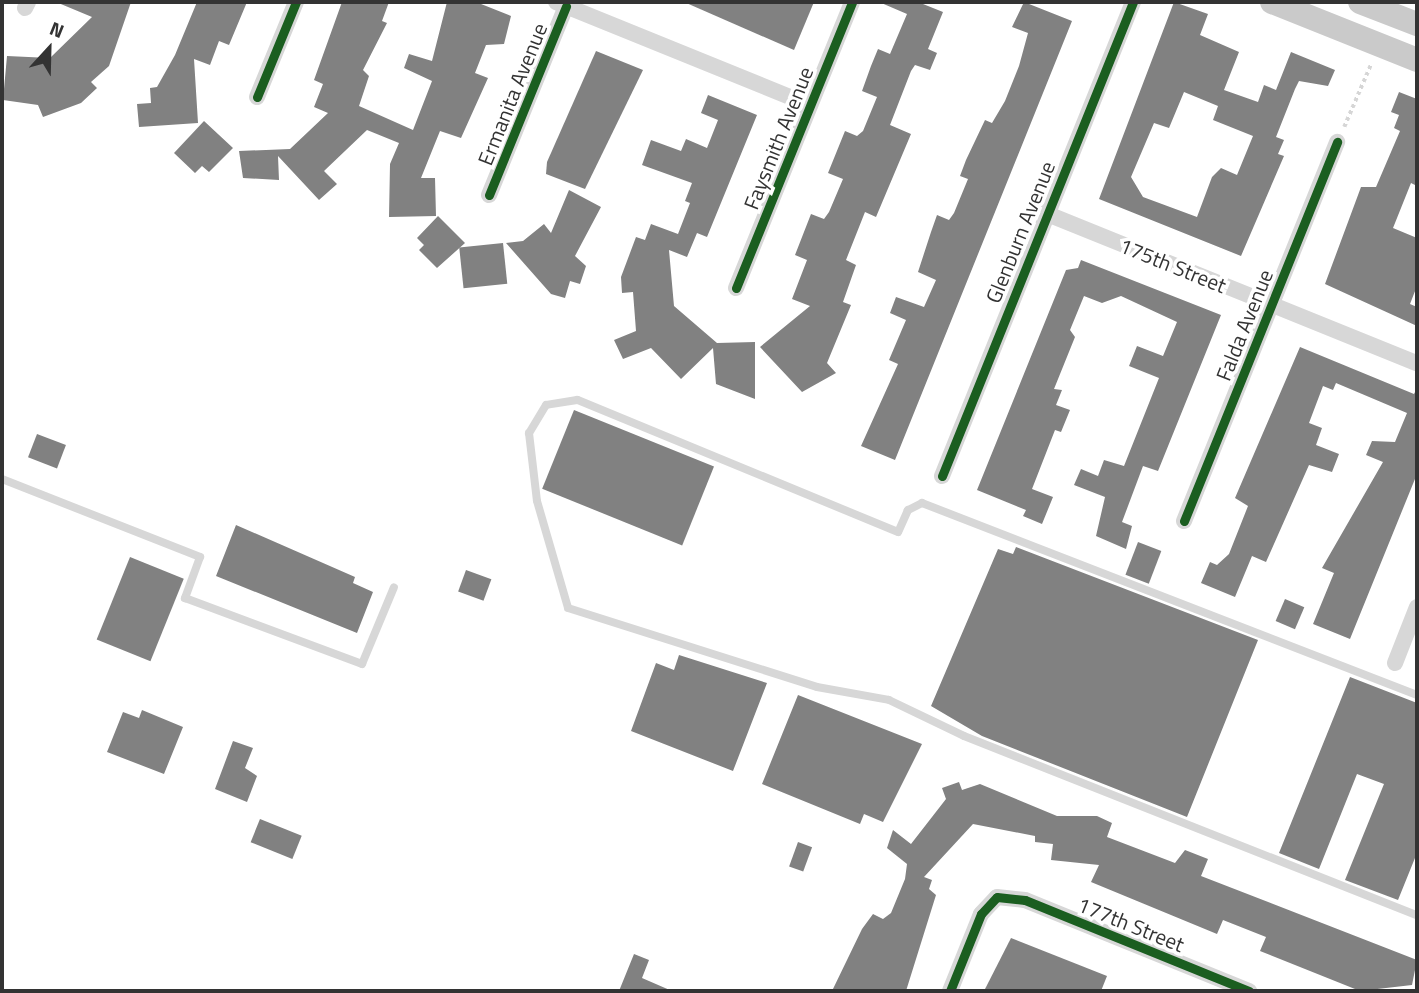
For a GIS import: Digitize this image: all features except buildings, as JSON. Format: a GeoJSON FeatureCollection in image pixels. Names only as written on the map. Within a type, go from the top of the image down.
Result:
{"type":"FeatureCollection","features":[{"type":"Feature","properties":{"kind":"main road"},"geometry":{"type":"LineString","coordinates":[[1272,2],[1417,60]]}},
{"type":"Feature","properties":{"kind":"main road"},"geometry":{"type":"LineString","coordinates":[[1360,2],[1395,8],[1417,24]]}},
{"type":"Feature","properties":{"kind":"street"},"geometry":{"type":"LineString","coordinates":[[257,97],[296,2]]}},
{"type":"Feature","properties":{"kind":"street","name":"Faysmith Avenue"},"geometry":{"type":"LineString","coordinates":[[736,288],[852,2]]}},
{"type":"Feature","properties":{"kind":"street","name":"Glenburn Avenue"},"geometry":{"type":"LineString","coordinates":[[942,476],[1045,214],[1133,2]]}},
{"type":"Feature","properties":{"kind":"street"},"geometry":{"type":"LineString","coordinates":[[561,4],[810,105]]}},
{"type":"Feature","properties":{"kind":"street","name":"Ermanita Avenue"},"geometry":{"type":"LineString","coordinates":[[489,195],[561,4]]}},
{"type":"Feature","properties":{"kind":"street","name":"Falda Avenue"},"geometry":{"type":"LineString","coordinates":[[1184,521],[1337,142]]}},
{"type":"Feature","properties":{"kind":"street","name":"175th Street"},"geometry":{"type":"LineString","coordinates":[[1045,214],[1417,363]]}},
{"type":"Feature","properties":{"kind":"street"},"geometry":{"type":"LineString","coordinates":[[1395,663],[1417,607]]}},
{"type":"Feature","properties":{"kind":"street","name":"177th Street"},"geometry":{"type":"LineString","coordinates":[[950,991],[981,914],[997,897],[1025,900],[1249,991]]}},
{"type":"Feature","properties":{"kind":"lane"},"geometry":{"type":"LineString","coordinates":[[1417,695],[922,503],[908,510],[898,533],[577,400],[546,405],[529,433],[537,501],[568,608],[817,687],[889,700],[964,736],[1417,915]]}},
{"type":"Feature","properties":{"kind":"lane"},"geometry":{"type":"LineString","coordinates":[[2,479],[200,557],[185,598],[362,664],[394,587]]}},
{"type":"Feature","properties":{"kind":"path"},"geometry":{"type":"LineString","coordinates":[[1337,142],[1379,44]]}},
{"type":"Feature","properties":{"kind":"cycle path"},"geometry":{"type":"LineString","coordinates":[[257,97],[296,2]]}},
{"type":"Feature","properties":{"kind":"cycle path"},"geometry":{"type":"LineString","coordinates":[[736,288],[852,2]]}},
{"type":"Feature","properties":{"kind":"cycle path"},"geometry":{"type":"LineString","coordinates":[[942,476],[1133,2]]}},
{"type":"Feature","properties":{"kind":"cycle path"},"geometry":{"type":"LineString","coordinates":[[489,195],[566,6]]}},
{"type":"Feature","properties":{"kind":"cycle path"},"geometry":{"type":"LineString","coordinates":[[1184,521],[1337,142]]}},
{"type":"Feature","properties":{"kind":"cycle path"},"geometry":{"type":"LineString","coordinates":[[950,991],[981,914],[997,897],[1025,900],[1249,991]]}}]}
